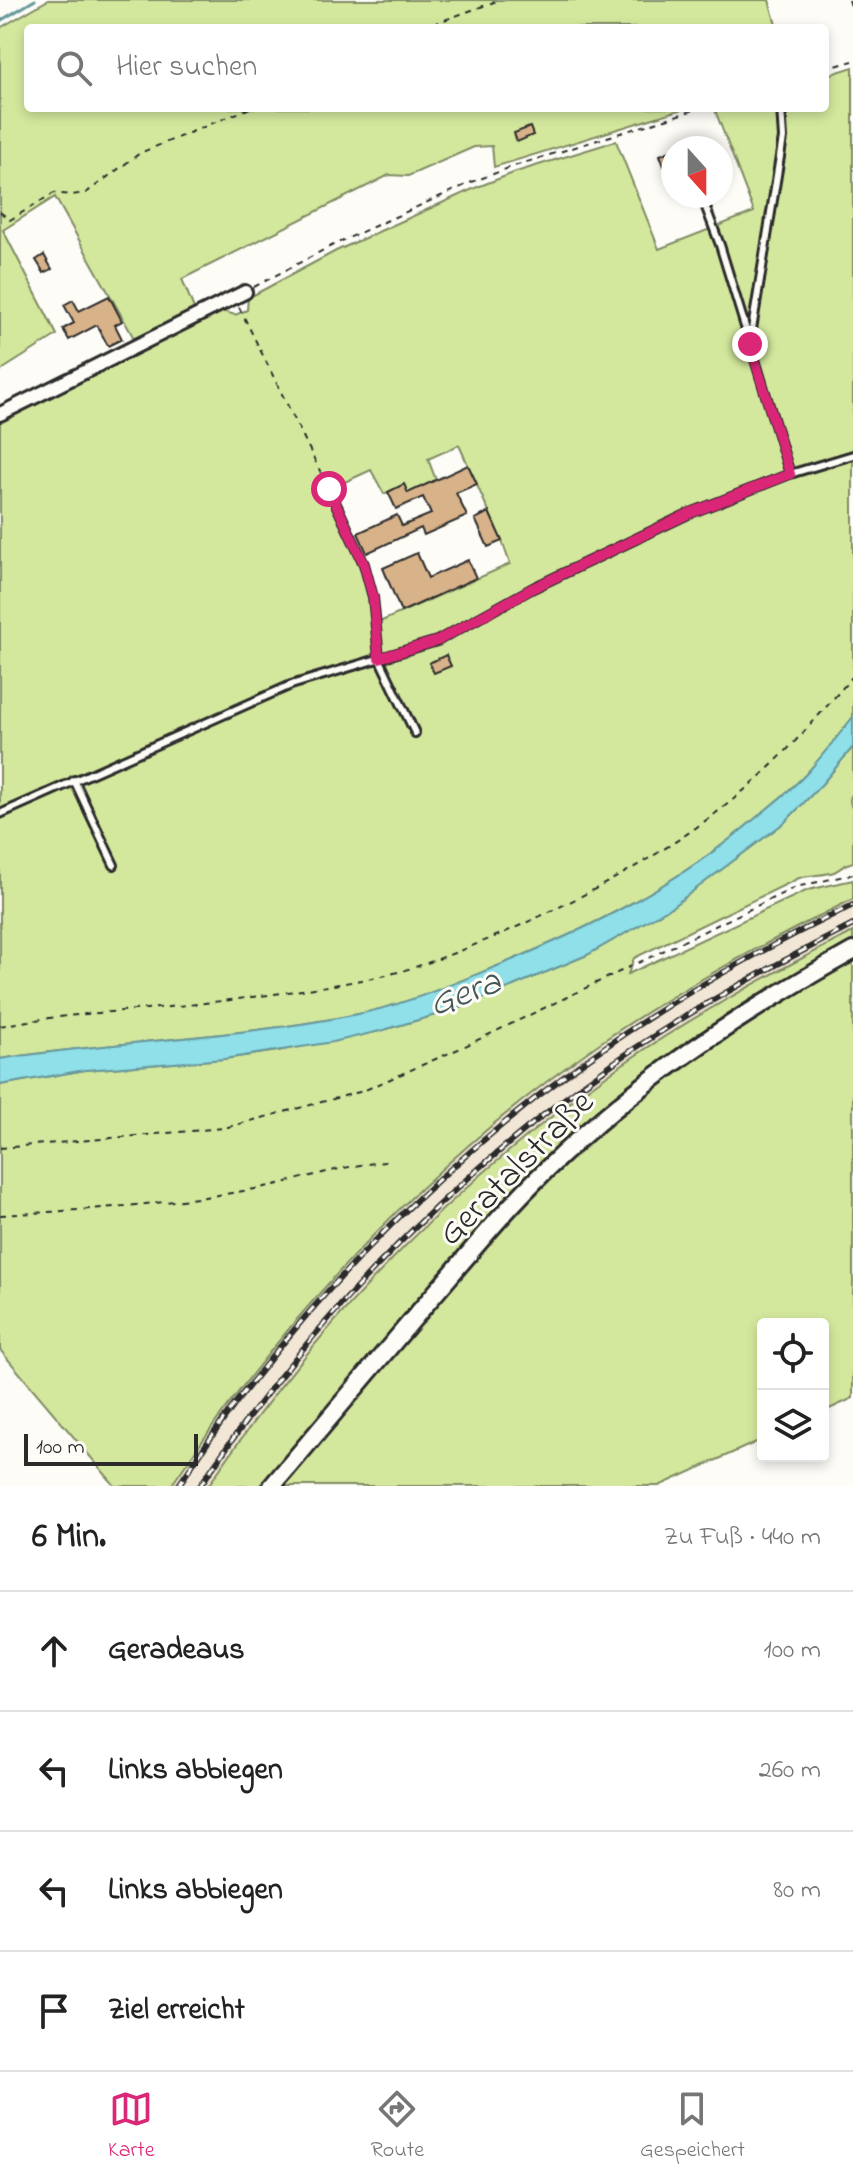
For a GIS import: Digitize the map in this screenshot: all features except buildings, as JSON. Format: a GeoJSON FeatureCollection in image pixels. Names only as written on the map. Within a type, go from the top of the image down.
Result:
{"type":"FeatureCollection","features":[{"type":"Feature","properties":{"kind":"street"},"geometry":{"type":"LineString","coordinates":[[0,414],[245,292]]}},
{"type":"Feature","properties":{"kind":"street","name":"Geratalstraße"},"geometry":{"type":"LineString","coordinates":[[272,1486],[471,1251],[547,1169],[621,1104],[703,1042],[853,951]]}},
{"type":"Feature","properties":{"kind":"lane"},"geometry":{"type":"LineString","coordinates":[[750,344],[783,138],[781,112]]}},
{"type":"Feature","properties":{"kind":"lane"},"geometry":{"type":"LineString","coordinates":[[706,208],[790,474]]}},
{"type":"Feature","properties":{"kind":"lane"},"geometry":{"type":"LineString","coordinates":[[0,814],[291,685],[437,641],[533,588],[688,514],[790,474],[853,455]]}},
{"type":"Feature","properties":{"kind":"lane"},"geometry":{"type":"LineString","coordinates":[[329,489],[364,564],[373,597],[379,658],[415,733]]}},
{"type":"Feature","properties":{"kind":"lane"},"geometry":{"type":"LineString","coordinates":[[74,780],[114,865]]}},
{"type":"Feature","properties":{"kind":"path"},"geometry":{"type":"LineString","coordinates":[[433,24],[500,0]]}},
{"type":"Feature","properties":{"kind":"path"},"geometry":{"type":"LineString","coordinates":[[849,0],[853,12]]}},
{"type":"Feature","properties":{"kind":"path"},"geometry":{"type":"LineString","coordinates":[[829,68],[853,61]]}},
{"type":"Feature","properties":{"kind":"path"},"geometry":{"type":"LineString","coordinates":[[0,212],[10,220],[54,193],[86,193],[140,153],[240,112]]}},
{"type":"Feature","properties":{"kind":"path"},"geometry":{"type":"LineString","coordinates":[[245,292],[333,245],[472,182],[688,112]]}},
{"type":"Feature","properties":{"kind":"path"},"geometry":{"type":"LineString","coordinates":[[241,312],[329,489]]}},
{"type":"Feature","properties":{"kind":"path"},"geometry":{"type":"LineString","coordinates":[[0,1026],[225,1001],[369,979],[412,969],[448,956],[548,914],[657,853],[705,820],[758,778],[853,676]]}},
{"type":"Feature","properties":{"kind":"path"},"geometry":{"type":"LineString","coordinates":[[0,1148],[224,1128],[363,1091],[490,1034],[796,887],[853,874]]}},
{"type":"Feature","properties":{"kind":"path"},"geometry":{"type":"LineString","coordinates":[[0,1215],[131,1206],[205,1197],[386,1162]]}},
{"type":"Feature","properties":{"kind":"shaded area"},"geometry":{"type":"Polygon","coordinates":[[[853,899],[853,932],[764,978],[567,1105],[508,1152],[458,1196],[231,1452],[208,1486],[171,1486],[247,1379],[306,1308],[393,1215],[488,1128],[548,1081],[644,1014],[749,952],[853,899]]]}},
{"type":"Feature","properties":{"kind":"green space"},"geometry":{"type":"Polygon","coordinates":[[[48,0],[769,0],[776,24],[24,24],[24,112],[673,112],[494,167],[492,146],[474,147],[408,176],[389,175],[182,279],[195,311],[135,340],[55,197],[3,230],[57,335],[0,371],[0,28],[48,0]]]}},
{"type":"Feature","properties":{"kind":"green space"},"geometry":{"type":"Polygon","coordinates":[[[853,67],[853,717],[819,759],[789,790],[726,842],[662,886],[558,940],[435,991],[366,1013],[305,1023],[0,1059],[0,421],[222,311],[235,315],[247,310],[248,298],[336,251],[475,188],[616,141],[659,249],[754,212],[733,157],[733,136],[725,136],[716,112],[829,112],[829,75],[853,67]],[[459,445],[428,459],[436,480],[408,493],[404,485],[384,494],[371,470],[327,490],[361,566],[370,597],[373,625],[510,564],[459,445]]]}},
{"type":"Feature","properties":{"kind":"green space"},"geometry":{"type":"Polygon","coordinates":[[[853,747],[853,793],[850,802],[853,810],[853,862],[831,873],[799,878],[634,958],[628,974],[808,890],[853,880],[853,899],[724,966],[661,1003],[600,1043],[476,1138],[364,1244],[313,1301],[263,1360],[171,1486],[115,1486],[0,1350],[0,1085],[85,1070],[224,1059],[278,1051],[380,1031],[463,1007],[587,955],[673,906],[785,822],[853,747]]]}},
{"type":"Feature","properties":{"kind":"green space"},"geometry":{"type":"Polygon","coordinates":[[[853,932],[853,943],[730,1013],[683,1044],[563,1143],[509,1196],[261,1486],[208,1486],[296,1368],[343,1312],[393,1258],[501,1158],[645,1049],[733,996],[853,932]]]}},
{"type":"Feature","properties":{"kind":"green space"},"geometry":{"type":"Polygon","coordinates":[[[853,958],[853,1398],[829,1409],[829,1318],[757,1318],[757,1442],[659,1486],[280,1486],[521,1205],[564,1162],[657,1082],[760,1012],[853,958]]]}},
{"type":"Feature","properties":{"kind":"water","name":"Gera"},"geometry":{"type":"Polygon","coordinates":[[[853,717],[853,747],[785,822],[673,906],[587,955],[463,1007],[333,1042],[224,1059],[85,1070],[0,1085],[0,1059],[348,1016],[418,997],[522,956],[628,905],[695,865],[801,779],[853,717]]]}},
{"type":"Feature","properties":{"kind":"waterway"},"geometry":{"type":"LineString","coordinates":[[0,21],[35,0]]}},
{"type":"Feature","properties":{"kind":"railway"},"geometry":{"type":"LineString","coordinates":[[178,1486],[242,1395],[344,1274],[393,1223],[499,1127],[612,1042],[672,1003],[761,952],[853,905]]}},
{"type":"Feature","properties":{"kind":"railway"},"geometry":{"type":"LineString","coordinates":[[200,1486],[288,1366],[336,1310],[440,1204],[495,1155],[552,1108],[670,1026],[730,990],[853,925]]}},
{"type":"Feature","properties":{"kind":"route"},"geometry":{"type":"LineString","coordinates":[[329,489],[364,564],[373,597],[379,658],[437,641],[533,588],[688,514],[790,474],[750,344]]}}]}
